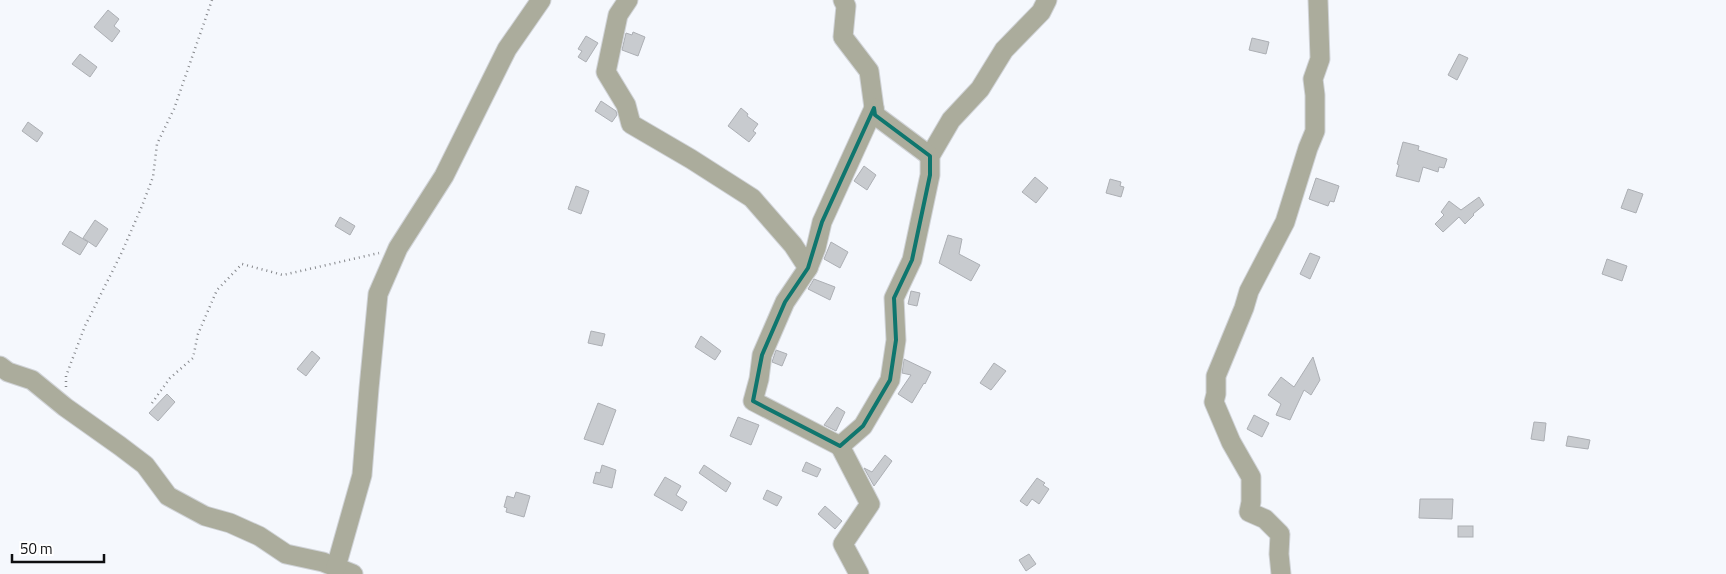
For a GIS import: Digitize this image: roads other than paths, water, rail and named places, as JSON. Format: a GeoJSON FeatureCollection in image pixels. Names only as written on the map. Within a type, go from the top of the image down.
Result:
{"type":"FeatureCollection","features":[{"type":"Feature","properties":{"kind":"street"},"geometry":{"type":"LineString","coordinates":[[336,567],[362,475],[368,388],[378,294],[398,248],[444,176],[507,49],[541,0]]}},
{"type":"Feature","properties":{"kind":"street"},"geometry":{"type":"LineString","coordinates":[[628,0],[618,15],[606,72],[626,105],[632,124],[752,198],[794,245],[808,268]]}},
{"type":"Feature","properties":{"kind":"street"},"geometry":{"type":"LineString","coordinates":[[843,0],[846,6],[843,37],[869,71],[875,115],[930,156]]}},
{"type":"Feature","properties":{"kind":"street"},"geometry":{"type":"LineString","coordinates":[[840,446],[863,426],[890,380],[896,340],[894,298],[912,260],[930,175],[930,156],[951,120],[980,89],[1004,50],[1041,12],[1047,0]]}},
{"type":"Feature","properties":{"kind":"street"},"geometry":{"type":"LineString","coordinates":[[1281,574],[1280,534],[1265,520],[1249,512],[1251,477],[1231,442],[1214,402],[1216,376],[1244,308],[1248,291],[1285,222],[1315,131],[1313,79],[1320,60],[1318,0]]}},
{"type":"Feature","properties":{"kind":"street"},"geometry":{"type":"LineString","coordinates":[[859,574],[843,544],[870,504],[840,446],[753,401],[759,379],[762,355],[785,302],[808,268],[816,248],[822,222],[874,108]]}},
{"type":"Feature","properties":{"kind":"street"},"geometry":{"type":"LineString","coordinates":[[0,366],[8,372],[32,380],[65,407],[145,465],[168,496],[205,516],[230,523],[258,536],[286,554],[323,562],[354,574]]}}]}
